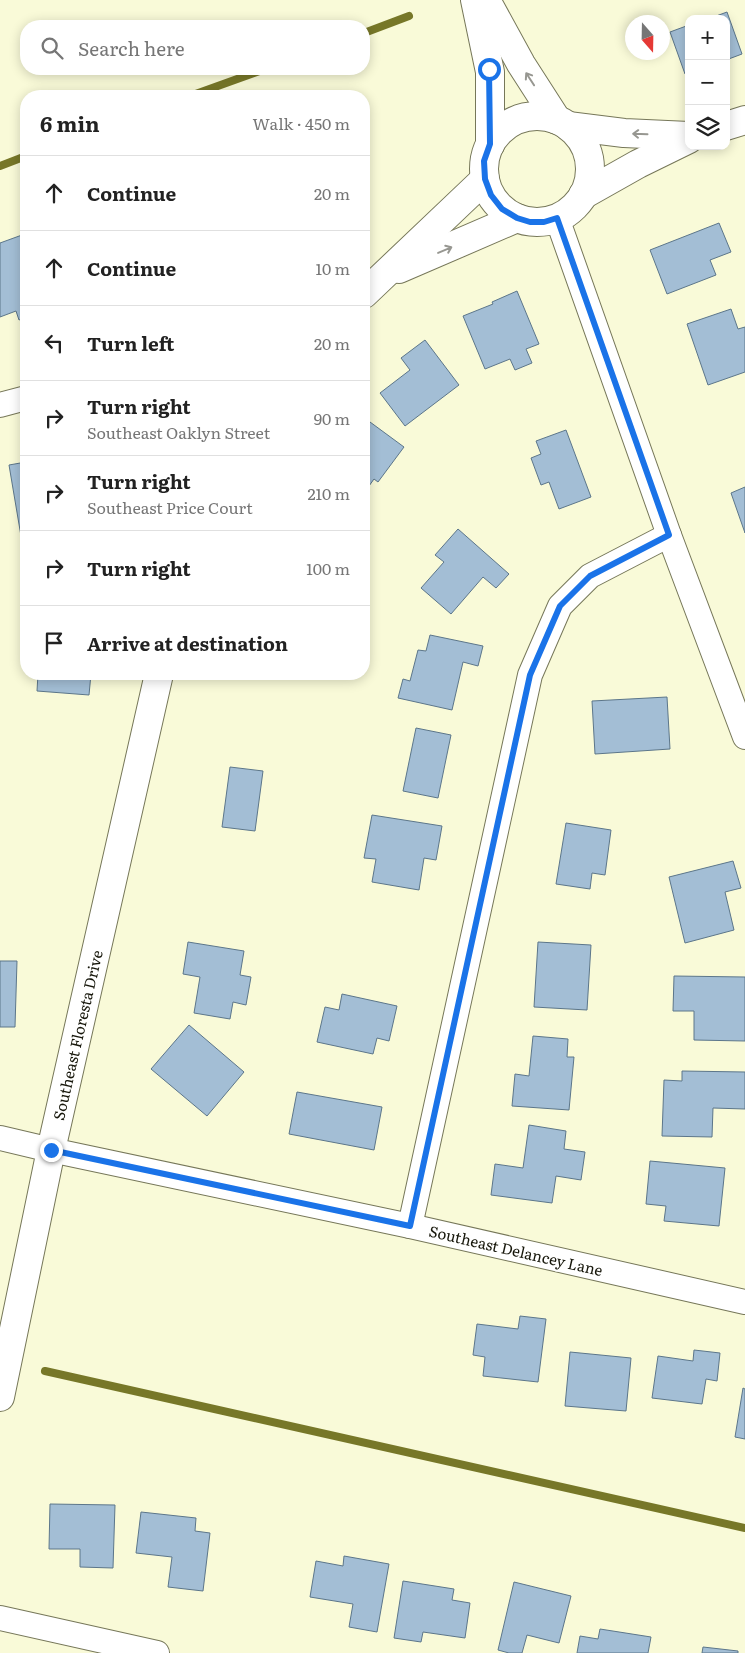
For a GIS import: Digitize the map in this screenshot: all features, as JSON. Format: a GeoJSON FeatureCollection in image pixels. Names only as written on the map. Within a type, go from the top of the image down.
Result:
{"type":"FeatureCollection","features":[{"type":"Feature","properties":{"kind":"street"},"geometry":{"type":"LineString","coordinates":[[475,0],[490,72],[490,144]]}},
{"type":"Feature","properties":{"kind":"street"},"geometry":{"type":"LineString","coordinates":[[486,0],[521,64],[562,123],[579,136],[586,150],[590,165],[589,180],[583,195],[568,212],[557,218],[537,222],[517,218],[502,209],[491,195],[485,179],[484,161],[490,144],[499,132],[512,123],[526,117],[542,116],[562,123],[624,133],[685,137]]}},
{"type":"Feature","properties":{"kind":"street"},"geometry":{"type":"LineString","coordinates":[[730,125],[745,120]]}},
{"type":"Feature","properties":{"kind":"street"},"geometry":{"type":"LineString","coordinates":[[583,195],[685,139]]}},
{"type":"Feature","properties":{"kind":"street"},"geometry":{"type":"LineString","coordinates":[[370,289],[485,179]]}},
{"type":"Feature","properties":{"kind":"street"},"geometry":{"type":"LineString","coordinates":[[384,276],[517,218]]}},
{"type":"Feature","properties":{"kind":"street"},"geometry":{"type":"LineString","coordinates":[[557,218],[669,535],[745,737]]}},
{"type":"Feature","properties":{"kind":"street"},"geometry":{"type":"LineString","coordinates":[[0,405],[20,400]]}},
{"type":"Feature","properties":{"kind":"street"},"geometry":{"type":"LineString","coordinates":[[410,1226],[530,675],[560,606],[590,576],[669,535]]}},
{"type":"Feature","properties":{"kind":"street","name":"Southeast Floresta Drive"},"geometry":{"type":"LineString","coordinates":[[0,1397],[51,1150],[158,680]]}},
{"type":"Feature","properties":{"kind":"street","name":"Southeast Delancey Lane"},"geometry":{"type":"LineString","coordinates":[[0,1138],[410,1226],[745,1302]]}},
{"type":"Feature","properties":{"kind":"street"},"geometry":{"type":"LineString","coordinates":[[0,1618],[158,1653]]}},
{"type":"Feature","properties":{"kind":"building"},"geometry":{"type":"Polygon","coordinates":[[[730,20],[742,54],[730,58],[730,20]]]}},
{"type":"Feature","properties":{"kind":"building"},"geometry":{"type":"Polygon","coordinates":[[[685,26],[685,74],[670,32],[685,26]]]}},
{"type":"Feature","properties":{"kind":"building"},"geometry":{"type":"Polygon","coordinates":[[[719,223],[731,252],[710,260],[716,275],[667,294],[650,250],[719,223]]]}},
{"type":"Feature","properties":{"kind":"building"},"geometry":{"type":"Polygon","coordinates":[[[20,236],[19,320],[16,311],[0,317],[0,243],[20,236]]]}},
{"type":"Feature","properties":{"kind":"building"},"geometry":{"type":"Polygon","coordinates":[[[517,291],[539,344],[526,349],[532,363],[515,370],[510,359],[485,369],[463,316],[493,304],[492,302],[517,291]]]}},
{"type":"Feature","properties":{"kind":"building"},"geometry":{"type":"Polygon","coordinates":[[[731,309],[738,329],[745,327],[745,372],[708,385],[687,324],[731,309]]]}},
{"type":"Feature","properties":{"kind":"building"},"geometry":{"type":"Polygon","coordinates":[[[425,340],[459,385],[405,426],[380,393],[410,370],[401,358],[425,340]]]}},
{"type":"Feature","properties":{"kind":"building"},"geometry":{"type":"Polygon","coordinates":[[[370,422],[404,447],[378,482],[374,479],[370,485],[370,422]]]}},
{"type":"Feature","properties":{"kind":"building"},"geometry":{"type":"Polygon","coordinates":[[[566,430],[591,497],[559,509],[549,482],[541,485],[531,458],[541,454],[536,441],[566,430]]]}},
{"type":"Feature","properties":{"kind":"building"},"geometry":{"type":"Polygon","coordinates":[[[20,463],[20,530],[9,465],[20,463]]]}},
{"type":"Feature","properties":{"kind":"building"},"geometry":{"type":"Polygon","coordinates":[[[745,487],[745,533],[731,493],[745,487]]]}},
{"type":"Feature","properties":{"kind":"building"},"geometry":{"type":"Polygon","coordinates":[[[458,529],[509,574],[496,588],[483,577],[451,614],[421,588],[444,562],[435,555],[458,529]]]}},
{"type":"Feature","properties":{"kind":"building"},"geometry":{"type":"Polygon","coordinates":[[[430,635],[483,646],[478,666],[463,662],[452,710],[398,698],[403,679],[410,681],[418,650],[426,651],[430,635]]]}},
{"type":"Feature","properties":{"kind":"building"},"geometry":{"type":"Polygon","coordinates":[[[38,680],[90,680],[89,695],[37,691],[38,680]]]}},
{"type":"Feature","properties":{"kind":"building"},"geometry":{"type":"Polygon","coordinates":[[[667,697],[670,749],[595,754],[592,701],[667,697]]]}},
{"type":"Feature","properties":{"kind":"building"},"geometry":{"type":"Polygon","coordinates":[[[416,728],[451,735],[438,798],[403,791],[416,728]]]}},
{"type":"Feature","properties":{"kind":"building"},"geometry":{"type":"Polygon","coordinates":[[[230,767],[263,771],[255,831],[222,827],[230,767]]]}},
{"type":"Feature","properties":{"kind":"building"},"geometry":{"type":"Polygon","coordinates":[[[372,815],[442,826],[436,860],[424,858],[419,890],[372,882],[376,859],[364,858],[372,815]]]}},
{"type":"Feature","properties":{"kind":"building"},"geometry":{"type":"Polygon","coordinates":[[[566,823],[611,830],[605,875],[592,873],[590,889],[556,884],[566,823]]]}},
{"type":"Feature","properties":{"kind":"building"},"geometry":{"type":"Polygon","coordinates":[[[733,861],[741,888],[725,892],[734,930],[685,943],[669,877],[733,861]]]}},
{"type":"Feature","properties":{"kind":"building"},"geometry":{"type":"Polygon","coordinates":[[[188,942],[244,951],[240,975],[251,977],[246,1005],[233,1002],[230,1019],[194,1013],[200,977],[183,974],[188,942]]]}},
{"type":"Feature","properties":{"kind":"building"},"geometry":{"type":"Polygon","coordinates":[[[538,942],[591,945],[587,1010],[534,1007],[538,942]]]}},
{"type":"Feature","properties":{"kind":"building"},"geometry":{"type":"Polygon","coordinates":[[[0,961],[17,961],[15,1027],[0,1027],[0,961]]]}},
{"type":"Feature","properties":{"kind":"building"},"geometry":{"type":"Polygon","coordinates":[[[674,976],[745,977],[745,1041],[694,1040],[694,1011],[673,1011],[674,976]]]}},
{"type":"Feature","properties":{"kind":"building"},"geometry":{"type":"Polygon","coordinates":[[[342,994],[397,1006],[389,1041],[377,1038],[373,1054],[317,1042],[325,1007],[339,1010],[342,994]]]}},
{"type":"Feature","properties":{"kind":"building"},"geometry":{"type":"Polygon","coordinates":[[[189,1025],[244,1072],[207,1116],[151,1069],[189,1025]]]}},
{"type":"Feature","properties":{"kind":"building"},"geometry":{"type":"Polygon","coordinates":[[[533,1036],[568,1039],[567,1057],[574,1057],[569,1110],[512,1106],[515,1074],[529,1076],[533,1036]]]}},
{"type":"Feature","properties":{"kind":"building"},"geometry":{"type":"Polygon","coordinates":[[[682,1071],[745,1072],[745,1109],[713,1108],[712,1137],[662,1136],[664,1080],[682,1081],[682,1071]]]}},
{"type":"Feature","properties":{"kind":"building"},"geometry":{"type":"Polygon","coordinates":[[[297,1092],[382,1107],[374,1150],[289,1134],[297,1092]]]}},
{"type":"Feature","properties":{"kind":"building"},"geometry":{"type":"Polygon","coordinates":[[[529,1125],[566,1131],[564,1149],[585,1152],[581,1180],[556,1176],[552,1203],[491,1195],[495,1164],[523,1168],[529,1125]]]}},
{"type":"Feature","properties":{"kind":"building"},"geometry":{"type":"Polygon","coordinates":[[[650,1161],[725,1168],[719,1226],[664,1221],[666,1206],[646,1204],[650,1161]]]}},
{"type":"Feature","properties":{"kind":"building"},"geometry":{"type":"Polygon","coordinates":[[[520,1316],[546,1319],[538,1382],[483,1376],[485,1357],[473,1355],[477,1324],[518,1329],[520,1316]]]}},
{"type":"Feature","properties":{"kind":"building"},"geometry":{"type":"Polygon","coordinates":[[[694,1350],[720,1353],[717,1381],[706,1379],[702,1404],[652,1398],[658,1356],[693,1361],[694,1350]]]}},
{"type":"Feature","properties":{"kind":"building"},"geometry":{"type":"Polygon","coordinates":[[[570,1352],[631,1358],[626,1411],[565,1406],[570,1352]]]}},
{"type":"Feature","properties":{"kind":"building"},"geometry":{"type":"Polygon","coordinates":[[[743,1388],[745,1389],[745,1439],[735,1437],[743,1388]]]}},
{"type":"Feature","properties":{"kind":"building"},"geometry":{"type":"Polygon","coordinates":[[[50,1504],[115,1505],[113,1568],[80,1567],[80,1549],[49,1549],[50,1504]]]}},
{"type":"Feature","properties":{"kind":"building"},"geometry":{"type":"Polygon","coordinates":[[[141,1512],[196,1518],[195,1531],[210,1533],[203,1591],[168,1587],[172,1557],[136,1553],[141,1512]]]}},
{"type":"Feature","properties":{"kind":"building"},"geometry":{"type":"Polygon","coordinates":[[[344,1556],[389,1564],[377,1632],[349,1627],[353,1604],[310,1597],[316,1561],[343,1566],[344,1556]]]}},
{"type":"Feature","properties":{"kind":"building"},"geometry":{"type":"Polygon","coordinates":[[[403,1581],[454,1589],[452,1600],[470,1603],[465,1638],[423,1632],[421,1642],[394,1638],[403,1581]]]}},
{"type":"Feature","properties":{"kind":"building"},"geometry":{"type":"Polygon","coordinates":[[[514,1582],[571,1596],[559,1643],[527,1635],[522,1653],[509,1653],[498,1650],[514,1582]]]}},
{"type":"Feature","properties":{"kind":"building"},"geometry":{"type":"Polygon","coordinates":[[[600,1629],[651,1637],[648,1653],[577,1653],[580,1636],[598,1639],[600,1629]]]}},
{"type":"Feature","properties":{"kind":"building"},"geometry":{"type":"Polygon","coordinates":[[[703,1647],[738,1651],[738,1653],[702,1653],[703,1647]]]}},
{"type":"Feature","properties":{"kind":"waterway"},"geometry":{"type":"LineString","coordinates":[[370,31],[409,16]]}},
{"type":"Feature","properties":{"kind":"waterway"},"geometry":{"type":"LineString","coordinates":[[207,90],[248,75]]}},
{"type":"Feature","properties":{"kind":"waterway"},"geometry":{"type":"LineString","coordinates":[[0,166],[20,158]]}},
{"type":"Feature","properties":{"kind":"waterway"},"geometry":{"type":"LineString","coordinates":[[45,1371],[745,1528]]}},
{"type":"Feature","properties":{"kind":"route"},"geometry":{"type":"LineString","coordinates":[[51,1150],[410,1226],[530,675],[560,606],[590,576],[669,535],[557,218],[544,222],[530,222],[517,218],[502,209],[491,195],[485,179],[484,161],[490,144],[489,69]]}}]}
